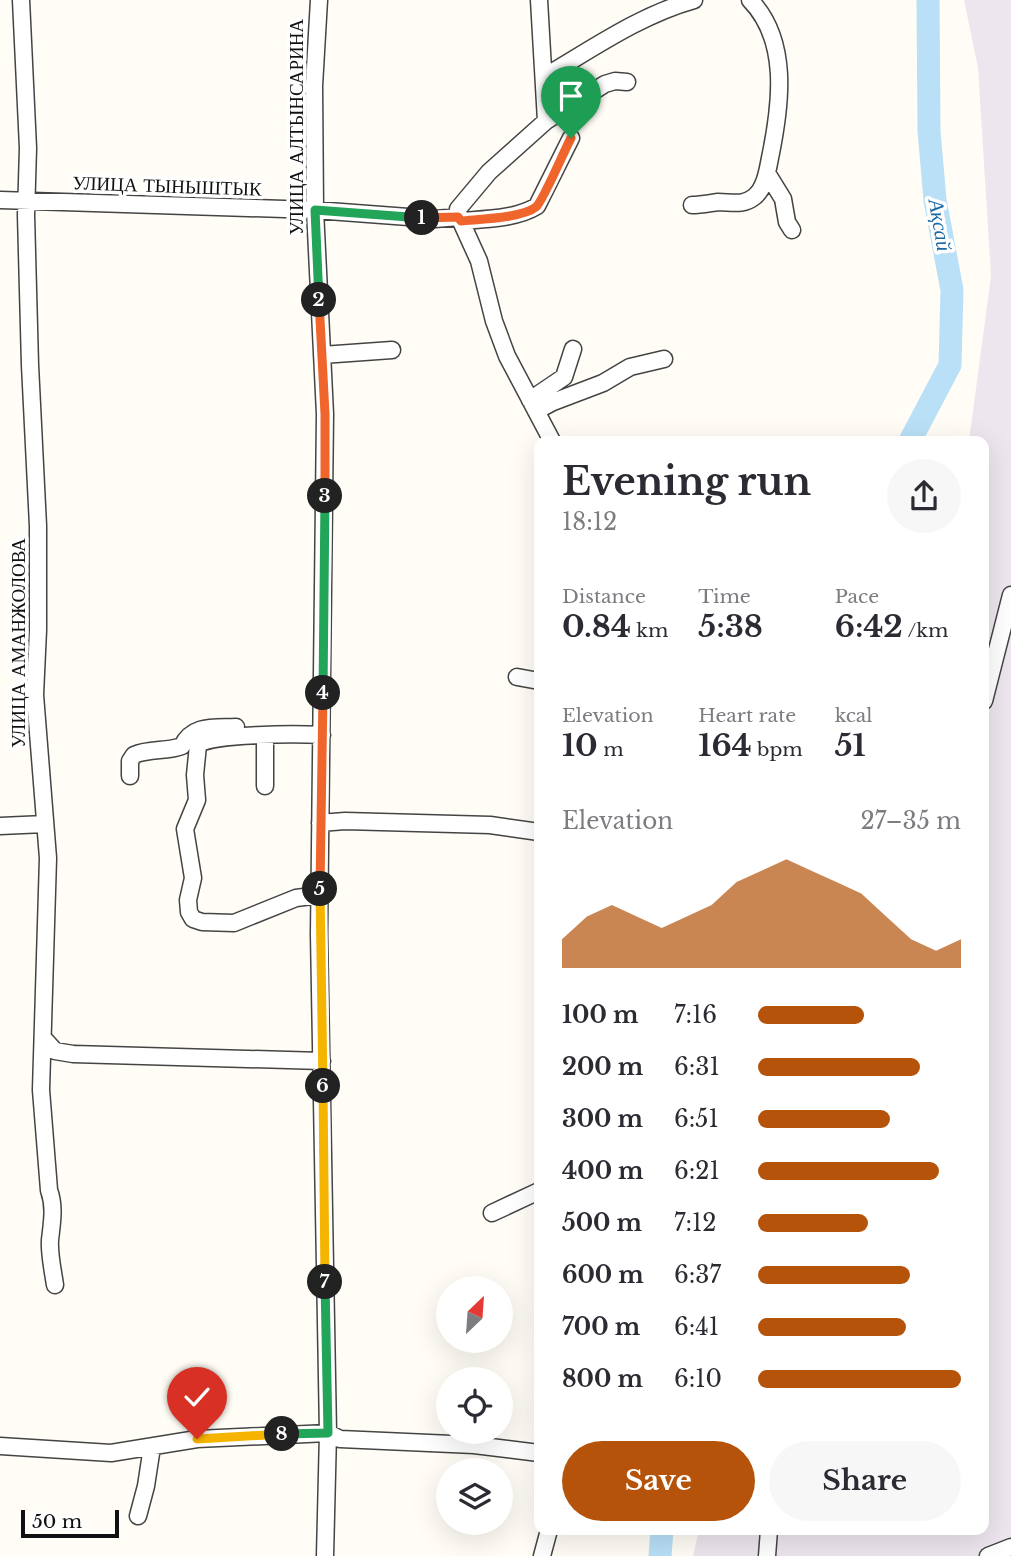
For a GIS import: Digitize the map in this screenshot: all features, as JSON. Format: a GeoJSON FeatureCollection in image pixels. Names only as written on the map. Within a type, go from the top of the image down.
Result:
{"type":"FeatureCollection","features":[{"type":"Feature","properties":{"kind":"street","name":"УЛИЦА АМАНЖОЛОВА"},"geometry":{"type":"LineString","coordinates":[[21,0],[28,148],[28,304],[38,526],[35,695],[48,858],[41,1090],[48,1181],[53,1202],[50,1242],[55,1285]]}},
{"type":"Feature","properties":{"kind":"street","name":"УЛИЦА АЛТЫНСАРИНА"},"geometry":{"type":"LineString","coordinates":[[318,0],[314,86],[315,210],[325,414],[320,823],[328,1433],[325,1556]]}},
{"type":"Feature","properties":{"kind":"street"},"geometry":{"type":"LineString","coordinates":[[539,0],[547,121]]}},
{"type":"Feature","properties":{"kind":"street"},"geometry":{"type":"LineString","coordinates":[[544,77],[612,35],[665,10],[694,0]]}},
{"type":"Feature","properties":{"kind":"street"},"geometry":{"type":"LineString","coordinates":[[692,205],[746,202],[755,197],[761,189],[767,173],[779,110],[776,48],[766,25],[750,0]]}},
{"type":"Feature","properties":{"kind":"street"},"geometry":{"type":"LineString","coordinates":[[549,436],[507,356],[494,321],[479,261],[458,209],[489,172],[547,121],[605,84],[627,82]]}},
{"type":"Feature","properties":{"kind":"street","name":"УЛИЦА ТЫНЫШТЫК"},"geometry":{"type":"LineString","coordinates":[[0,200],[315,210],[460,219],[523,212],[537,206],[571,138]]}},
{"type":"Feature","properties":{"kind":"street"},"geometry":{"type":"LineString","coordinates":[[767,173],[779,189],[787,222],[792,230]]}},
{"type":"Feature","properties":{"kind":"street"},"geometry":{"type":"LineString","coordinates":[[322,355],[392,349]]}},
{"type":"Feature","properties":{"kind":"street"},"geometry":{"type":"LineString","coordinates":[[533,406],[564,377],[573,349]]}},
{"type":"Feature","properties":{"kind":"street"},"geometry":{"type":"LineString","coordinates":[[533,406],[553,402],[603,383],[630,367],[663,359]]}},
{"type":"Feature","properties":{"kind":"street"},"geometry":{"type":"LineString","coordinates":[[989,681],[1011,595]]}},
{"type":"Feature","properties":{"kind":"street"},"geometry":{"type":"LineString","coordinates":[[517,677],[534,680]]}},
{"type":"Feature","properties":{"kind":"street"},"geometry":{"type":"LineString","coordinates":[[130,776],[130,761],[134,755],[150,750],[176,749],[197,729],[322,729]]}},
{"type":"Feature","properties":{"kind":"street"},"geometry":{"type":"LineString","coordinates":[[320,895],[296,898],[226,924],[193,919],[188,900],[193,878],[185,829],[197,800],[195,775],[198,745],[203,741],[322,729]]}},
{"type":"Feature","properties":{"kind":"street"},"geometry":{"type":"LineString","coordinates":[[265,736],[265,786]]}},
{"type":"Feature","properties":{"kind":"street"},"geometry":{"type":"LineString","coordinates":[[320,823],[345,821],[489,825],[534,831]]}},
{"type":"Feature","properties":{"kind":"street"},"geometry":{"type":"LineString","coordinates":[[0,826],[45,824]]}},
{"type":"Feature","properties":{"kind":"street"},"geometry":{"type":"LineString","coordinates":[[44,1039],[55,1051],[73,1054],[322,1061]]}},
{"type":"Feature","properties":{"kind":"street"},"geometry":{"type":"LineString","coordinates":[[492,1213],[534,1193]]}},
{"type":"Feature","properties":{"kind":"street"},"geometry":{"type":"LineString","coordinates":[[0,1446],[111,1452],[152,1447],[182,1450],[217,1438],[328,1433],[340,1439],[474,1445],[534,1452]]}},
{"type":"Feature","properties":{"kind":"street"},"geometry":{"type":"LineString","coordinates":[[138,1516],[152,1447]]}},
{"type":"Feature","properties":{"kind":"street"},"geometry":{"type":"LineString","coordinates":[[542,1556],[547,1535]]}},
{"type":"Feature","properties":{"kind":"street"},"geometry":{"type":"LineString","coordinates":[[767,1556],[769,1535]]}},
{"type":"Feature","properties":{"kind":"street"},"geometry":{"type":"LineString","coordinates":[[988,1556],[1011,1547]]}},
{"type":"Feature","properties":{"kind":"shaded area"},"geometry":{"type":"Polygon","coordinates":[[[964,0],[1011,0],[1011,1556],[693,1556],[698,1535],[989,1535],[989,436],[970,436],[991,276],[978,68],[964,0]]]}},
{"type":"Feature","properties":{"kind":"waterway","name":"Ақсай"},"geometry":{"type":"LineString","coordinates":[[913,436],[950,365],[952,290],[935,200],[929,131],[928,0]]}},
{"type":"Feature","properties":{"kind":"waterway","name":"Ақсай"},"geometry":{"type":"LineString","coordinates":[[660,1556],[662,1535]]}},
{"type":"Feature","properties":{"kind":"route"},"geometry":{"type":"LineString","coordinates":[[197,1439],[328,1433],[319,934],[325,414],[315,210],[435,219],[458,217],[461,221],[523,212],[537,206],[542,200],[571,138]]}}]}
